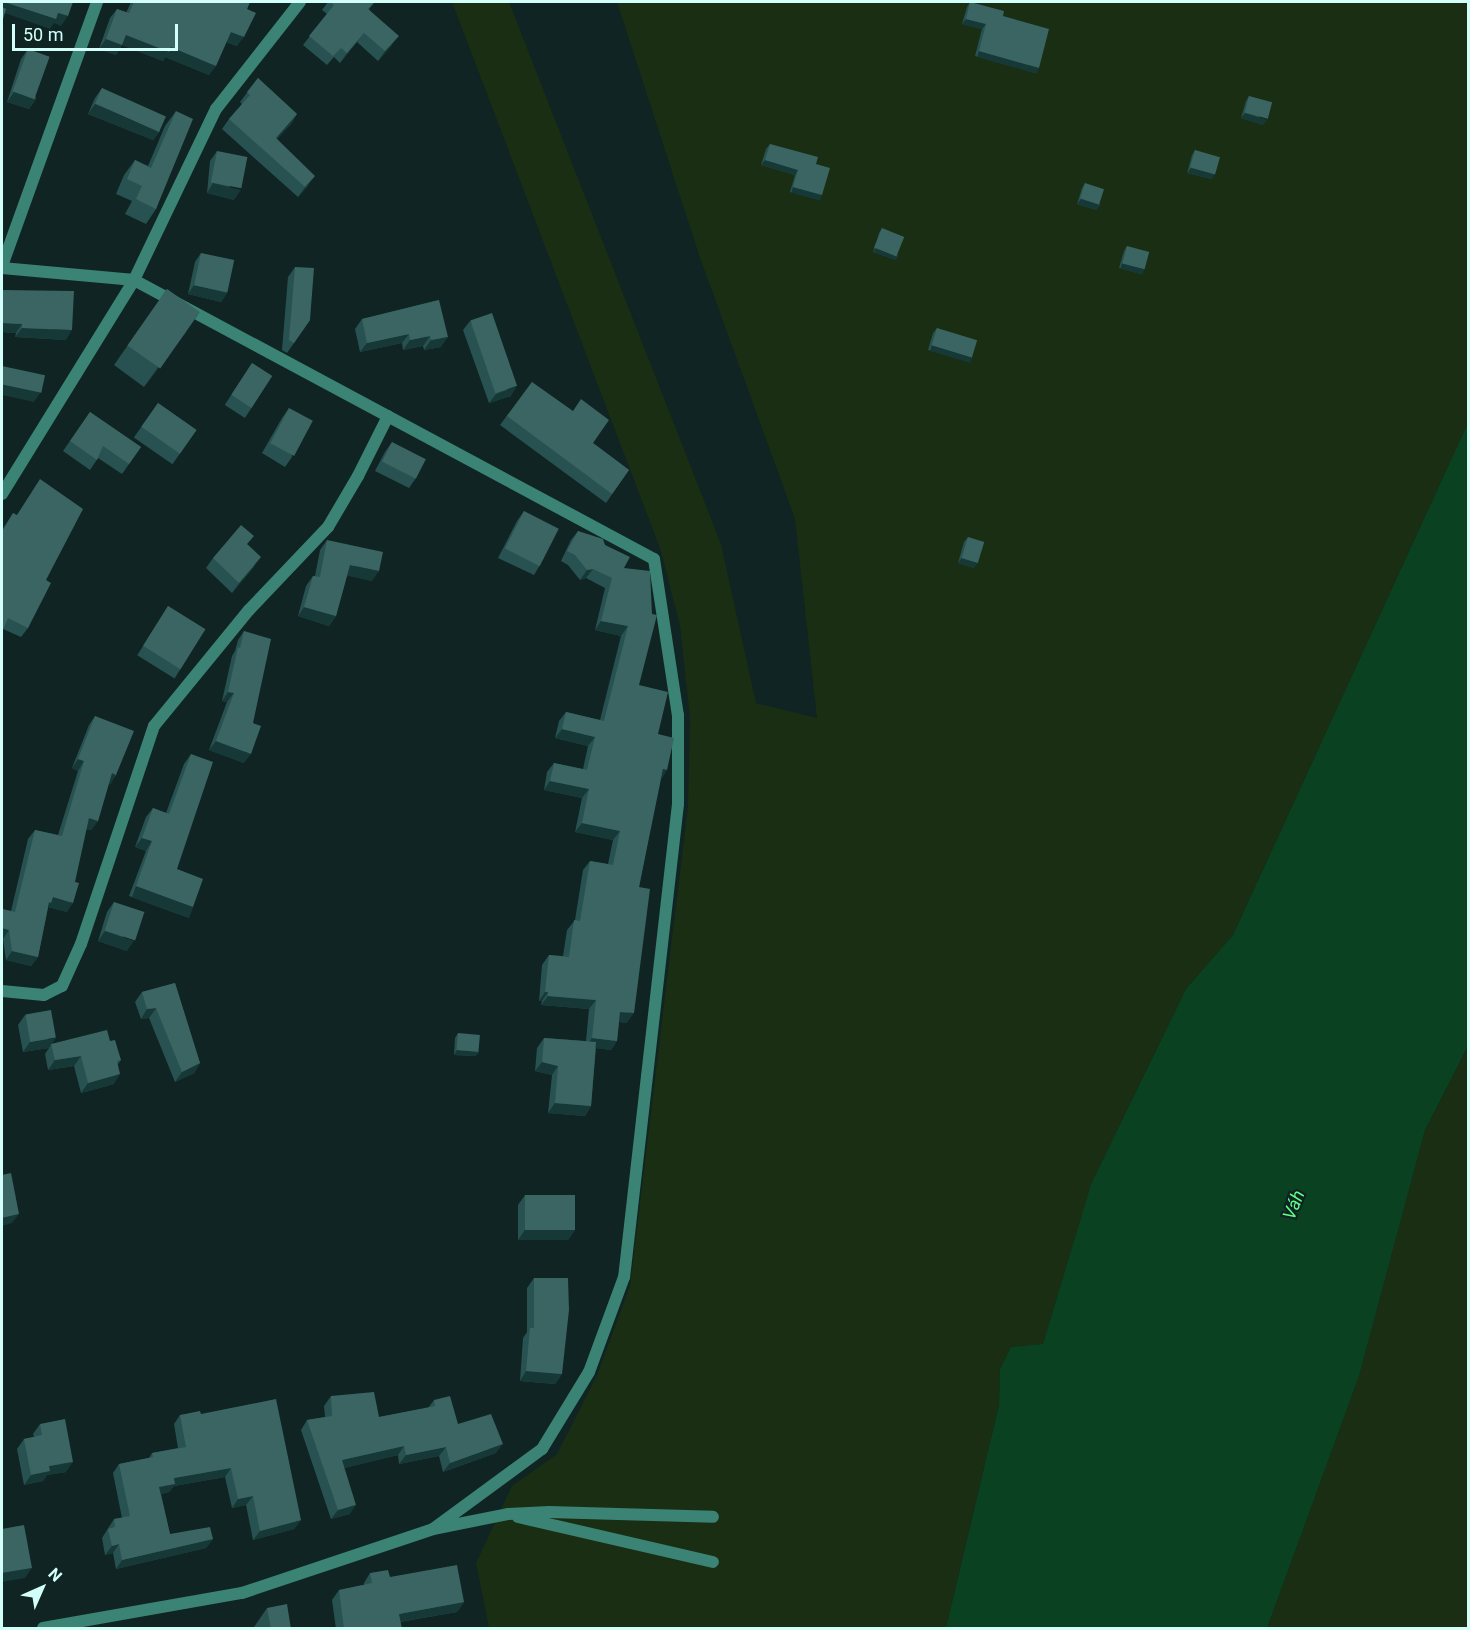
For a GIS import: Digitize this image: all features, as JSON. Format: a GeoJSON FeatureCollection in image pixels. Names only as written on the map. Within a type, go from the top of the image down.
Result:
{"type":"FeatureCollection","features":[{"type":"Feature","properties":{"kind":"street"},"geometry":{"type":"LineString","coordinates":[[97,2],[2,267],[134,280],[654,559],[678,715],[678,804],[624,1277],[589,1372],[542,1449],[433,1529]]}},
{"type":"Feature","properties":{"kind":"street"},"geometry":{"type":"LineString","coordinates":[[2,494],[134,280],[216,109],[300,2]]}},
{"type":"Feature","properties":{"kind":"street"},"geometry":{"type":"LineString","coordinates":[[2,991],[44,995],[62,986],[81,944],[154,726],[249,610],[328,527],[358,476],[388,416]]}},
{"type":"Feature","properties":{"kind":"street"},"geometry":{"type":"LineString","coordinates":[[42,1629],[242,1593],[433,1529],[508,1514],[549,1512],[713,1517]]}},
{"type":"Feature","properties":{"kind":"street"},"geometry":{"type":"LineString","coordinates":[[508,1514],[713,1562]]}},
{"type":"Feature","properties":{"kind":"shaded area"},"geometry":{"type":"Polygon","coordinates":[[[452,2],[509,2],[721,544],[756,703],[817,718],[795,519],[700,258],[617,2],[1468,2],[1468,423],[1233,935],[1186,989],[1091,1184],[1043,1344],[1011,1347],[1000,1369],[999,1405],[946,1628],[489,1628],[476,1563],[512,1486],[557,1454],[597,1375],[630,1286],[688,806],[690,718],[680,626],[661,551],[452,2]]]}},
{"type":"Feature","properties":{"kind":"shaded area"},"geometry":{"type":"Polygon","coordinates":[[[1468,1046],[1468,1628],[1267,1628],[1359,1376],[1425,1130],[1468,1046]]]}},
{"type":"Feature","properties":{"kind":"water","name":"Váh"},"geometry":{"type":"Polygon","coordinates":[[[1468,423],[1468,1046],[1425,1130],[1359,1376],[1267,1628],[946,1628],[999,1405],[1000,1369],[1011,1347],[1043,1344],[1091,1184],[1186,989],[1233,935],[1468,423]]]}},
{"type":"Feature","properties":{"kind":"building"},"geometry":{"type":"Polygon","coordinates":[[[4,2],[73,2],[68,16],[58,13],[56,19],[4,2]]]}},
{"type":"Feature","properties":{"kind":"building"},"geometry":{"type":"Polygon","coordinates":[[[134,2],[250,2],[247,9],[256,13],[244,37],[231,32],[216,66],[171,47],[169,52],[126,35],[122,45],[106,39],[117,9],[129,13],[134,2]]]}},
{"type":"Feature","properties":{"kind":"building"},"geometry":{"type":"Polygon","coordinates":[[[330,2],[374,2],[368,9],[399,36],[385,51],[364,33],[347,53],[341,48],[333,56],[309,36],[334,5],[330,2]]]}},
{"type":"Feature","properties":{"kind":"building"},"geometry":{"type":"Polygon","coordinates":[[[970,2],[1004,11],[1003,16],[1049,29],[1039,68],[979,51],[986,24],[966,19],[970,2]]]}},
{"type":"Feature","properties":{"kind":"building"},"geometry":{"type":"Polygon","coordinates":[[[2,7],[6,9],[2,23],[2,7]]]}},
{"type":"Feature","properties":{"kind":"building"},"geometry":{"type":"Polygon","coordinates":[[[28,49],[50,57],[34,99],[13,91],[28,49]]]}},
{"type":"Feature","properties":{"kind":"building"},"geometry":{"type":"Polygon","coordinates":[[[258,78],[297,114],[276,138],[315,176],[305,187],[229,119],[250,95],[247,92],[258,78]]]}},
{"type":"Feature","properties":{"kind":"building"},"geometry":{"type":"Polygon","coordinates":[[[102,88],[166,116],[159,132],[95,104],[102,88]]]}},
{"type":"Feature","properties":{"kind":"building"},"geometry":{"type":"Polygon","coordinates":[[[1249,96],[1272,102],[1268,119],[1245,112],[1249,96]]]}},
{"type":"Feature","properties":{"kind":"building"},"geometry":{"type":"Polygon","coordinates":[[[176,111],[193,119],[156,209],[136,199],[142,186],[127,179],[135,160],[151,168],[176,111]]]}},
{"type":"Feature","properties":{"kind":"building"},"geometry":{"type":"Polygon","coordinates":[[[770,144],[818,157],[816,164],[830,168],[822,195],[793,187],[798,170],[765,160],[770,144]]]}},
{"type":"Feature","properties":{"kind":"building"},"geometry":{"type":"Polygon","coordinates":[[[1195,150],[1220,157],[1215,174],[1190,167],[1195,150]]]}},
{"type":"Feature","properties":{"kind":"building"},"geometry":{"type":"Polygon","coordinates":[[[217,151],[247,157],[241,188],[211,182],[217,151]]]}},
{"type":"Feature","properties":{"kind":"building"},"geometry":{"type":"Polygon","coordinates":[[[1085,183],[1104,189],[1099,204],[1080,198],[1085,183]]]}},
{"type":"Feature","properties":{"kind":"building"},"geometry":{"type":"Polygon","coordinates":[[[882,228],[904,237],[896,256],[874,247],[882,228]]]}},
{"type":"Feature","properties":{"kind":"building"},"geometry":{"type":"Polygon","coordinates":[[[1127,246],[1149,252],[1145,269],[1122,263],[1127,246]]]}},
{"type":"Feature","properties":{"kind":"building"},"geometry":{"type":"Polygon","coordinates":[[[201,253],[234,260],[227,292],[194,285],[201,253]]]}},
{"type":"Feature","properties":{"kind":"building"},"geometry":{"type":"Polygon","coordinates":[[[295,267],[314,268],[310,320],[294,343],[289,340],[295,267]]]}},
{"type":"Feature","properties":{"kind":"building"},"geometry":{"type":"Polygon","coordinates":[[[167,289],[200,312],[160,368],[127,346],[167,289]]]}},
{"type":"Feature","properties":{"kind":"building"},"geometry":{"type":"Polygon","coordinates":[[[2,290],[74,291],[72,330],[22,328],[22,324],[2,323],[2,290]]]}},
{"type":"Feature","properties":{"kind":"building"},"geometry":{"type":"Polygon","coordinates":[[[439,300],[448,337],[431,340],[430,336],[410,340],[409,334],[367,343],[362,319],[439,300]]]}},
{"type":"Feature","properties":{"kind":"building"},"geometry":{"type":"Polygon","coordinates":[[[492,313],[517,386],[495,393],[470,320],[492,313]]]}},
{"type":"Feature","properties":{"kind":"building"},"geometry":{"type":"Polygon","coordinates":[[[937,328],[977,340],[972,357],[932,345],[937,328]]]}},
{"type":"Feature","properties":{"kind":"building"},"geometry":{"type":"Polygon","coordinates":[[[252,363],[272,376],[251,408],[231,395],[252,363]]]}},
{"type":"Feature","properties":{"kind":"building"},"geometry":{"type":"Polygon","coordinates":[[[2,366],[45,375],[41,393],[2,384],[2,366]]]}},
{"type":"Feature","properties":{"kind":"building"},"geometry":{"type":"Polygon","coordinates":[[[532,382],[573,411],[581,399],[609,420],[593,443],[629,470],[612,494],[507,416],[532,382]]]}},
{"type":"Feature","properties":{"kind":"building"},"geometry":{"type":"Polygon","coordinates":[[[158,403],[197,430],[180,454],[141,427],[158,403]]]}},
{"type":"Feature","properties":{"kind":"building"},"geometry":{"type":"Polygon","coordinates":[[[289,408],[313,421],[294,456],[270,443],[289,408]]]}},
{"type":"Feature","properties":{"kind":"building"},"geometry":{"type":"Polygon","coordinates":[[[90,412],[141,447],[129,464],[103,446],[97,460],[70,441],[90,412]]]}},
{"type":"Feature","properties":{"kind":"building"},"geometry":{"type":"Polygon","coordinates":[[[392,442],[426,459],[416,479],[382,462],[392,442]]]}},
{"type":"Feature","properties":{"kind":"building"},"geometry":{"type":"Polygon","coordinates":[[[40,479],[83,509],[46,580],[51,583],[28,628],[8,618],[2,632],[2,532],[13,513],[17,515],[40,479]]]}},
{"type":"Feature","properties":{"kind":"building"},"geometry":{"type":"Polygon","coordinates":[[[524,511],[559,529],[540,566],[505,548],[524,511]]]}},
{"type":"Feature","properties":{"kind":"building"},"geometry":{"type":"Polygon","coordinates":[[[241,525],[254,536],[247,544],[261,557],[239,583],[213,558],[241,525]]]}},
{"type":"Feature","properties":{"kind":"building"},"geometry":{"type":"Polygon","coordinates":[[[578,531],[603,539],[605,545],[630,557],[624,568],[650,571],[652,614],[657,615],[639,685],[668,692],[658,734],[674,738],[667,770],[663,769],[639,887],[650,889],[634,1013],[620,1012],[617,1041],[592,1038],[596,1000],[548,996],[548,992],[545,992],[549,955],[569,957],[574,920],[580,921],[590,861],[613,865],[620,831],[582,823],[589,789],[550,781],[554,763],[587,770],[595,737],[562,729],[566,712],[604,721],[628,626],[601,621],[612,578],[593,569],[587,570],[575,555],[567,551],[578,531]]]}},
{"type":"Feature","properties":{"kind":"building"},"geometry":{"type":"Polygon","coordinates":[[[968,537],[984,542],[978,563],[962,558],[968,537]]]}},
{"type":"Feature","properties":{"kind":"building"},"geometry":{"type":"Polygon","coordinates":[[[327,540],[383,552],[379,571],[350,565],[336,616],[304,607],[313,576],[320,577],[327,540]]]}},
{"type":"Feature","properties":{"kind":"building"},"geometry":{"type":"Polygon","coordinates":[[[168,606],[205,629],[180,669],[143,646],[168,606]]]}},
{"type":"Feature","properties":{"kind":"building"},"geometry":{"type":"Polygon","coordinates":[[[244,631],[271,639],[253,723],[261,726],[251,754],[216,741],[234,693],[228,692],[244,631]]]}},
{"type":"Feature","properties":{"kind":"building"},"geometry":{"type":"Polygon","coordinates":[[[95,716],[134,731],[116,775],[112,773],[98,821],[89,818],[75,882],[79,883],[73,903],[53,897],[51,903],[49,902],[38,957],[12,951],[9,930],[2,928],[2,909],[15,912],[35,830],[62,836],[84,761],[78,759],[95,716]]]}},
{"type":"Feature","properties":{"kind":"building"},"geometry":{"type":"Polygon","coordinates":[[[191,754],[213,762],[177,869],[203,879],[193,907],[136,886],[152,841],[142,838],[153,808],[169,814],[191,754]]]}},
{"type":"Feature","properties":{"kind":"building"},"geometry":{"type":"Polygon","coordinates":[[[114,902],[144,912],[135,940],[105,931],[114,902]]]}},
{"type":"Feature","properties":{"kind":"building"},"geometry":{"type":"Polygon","coordinates":[[[175,983],[200,1063],[182,1072],[156,1008],[147,1009],[142,992],[175,983]]]}},
{"type":"Feature","properties":{"kind":"building"},"geometry":{"type":"Polygon","coordinates":[[[51,1010],[56,1038],[30,1042],[25,1015],[51,1010]]]}},
{"type":"Feature","properties":{"kind":"building"},"geometry":{"type":"Polygon","coordinates":[[[107,1030],[110,1041],[115,1040],[121,1060],[117,1061],[120,1074],[88,1083],[81,1056],[55,1060],[51,1044],[107,1030]]]}},
{"type":"Feature","properties":{"kind":"building"},"geometry":{"type":"Polygon","coordinates":[[[458,1033],[480,1035],[478,1052],[457,1050],[458,1033]]]}},
{"type":"Feature","properties":{"kind":"building"},"geometry":{"type":"Polygon","coordinates":[[[544,1038],[596,1042],[591,1106],[555,1103],[558,1066],[542,1062],[544,1038]]]}},
{"type":"Feature","properties":{"kind":"building"},"geometry":{"type":"Polygon","coordinates":[[[11,1173],[19,1214],[2,1218],[2,1175],[11,1173]]]}},
{"type":"Feature","properties":{"kind":"building"},"geometry":{"type":"Polygon","coordinates":[[[525,1195],[575,1195],[575,1230],[525,1230],[525,1195]]]}},
{"type":"Feature","properties":{"kind":"building"},"geometry":{"type":"Polygon","coordinates":[[[534,1278],[568,1278],[569,1310],[562,1374],[526,1371],[530,1328],[534,1328],[534,1278]]]}},
{"type":"Feature","properties":{"kind":"building"},"geometry":{"type":"Polygon","coordinates":[[[374,1392],[379,1417],[435,1406],[434,1400],[450,1396],[458,1424],[491,1414],[503,1444],[450,1463],[446,1447],[406,1455],[404,1446],[342,1460],[356,1505],[338,1510],[307,1420],[332,1416],[331,1396],[374,1392]]]}},
{"type":"Feature","properties":{"kind":"building"},"geometry":{"type":"Polygon","coordinates":[[[276,1399],[301,1520],[260,1531],[253,1496],[238,1499],[231,1468],[174,1478],[175,1484],[159,1487],[170,1534],[210,1527],[213,1539],[122,1560],[119,1544],[112,1546],[108,1529],[115,1527],[114,1519],[130,1516],[119,1464],[153,1457],[152,1453],[186,1447],[180,1415],[200,1411],[201,1414],[276,1399]]]}},
{"type":"Feature","properties":{"kind":"building"},"geometry":{"type":"Polygon","coordinates":[[[65,1419],[73,1462],[49,1466],[50,1471],[31,1475],[24,1439],[42,1435],[40,1424],[65,1419]]]}},
{"type":"Feature","properties":{"kind":"building"},"geometry":{"type":"Polygon","coordinates":[[[24,1525],[32,1568],[2,1573],[2,1529],[24,1525]]]}},
{"type":"Feature","properties":{"kind":"building"},"geometry":{"type":"Polygon","coordinates":[[[457,1565],[464,1602],[399,1614],[402,1629],[344,1629],[339,1590],[372,1583],[370,1573],[388,1570],[390,1577],[457,1565]]]}},
{"type":"Feature","properties":{"kind":"building"},"geometry":{"type":"Polygon","coordinates":[[[287,1604],[291,1629],[271,1629],[267,1608],[287,1604]]]}}]}
